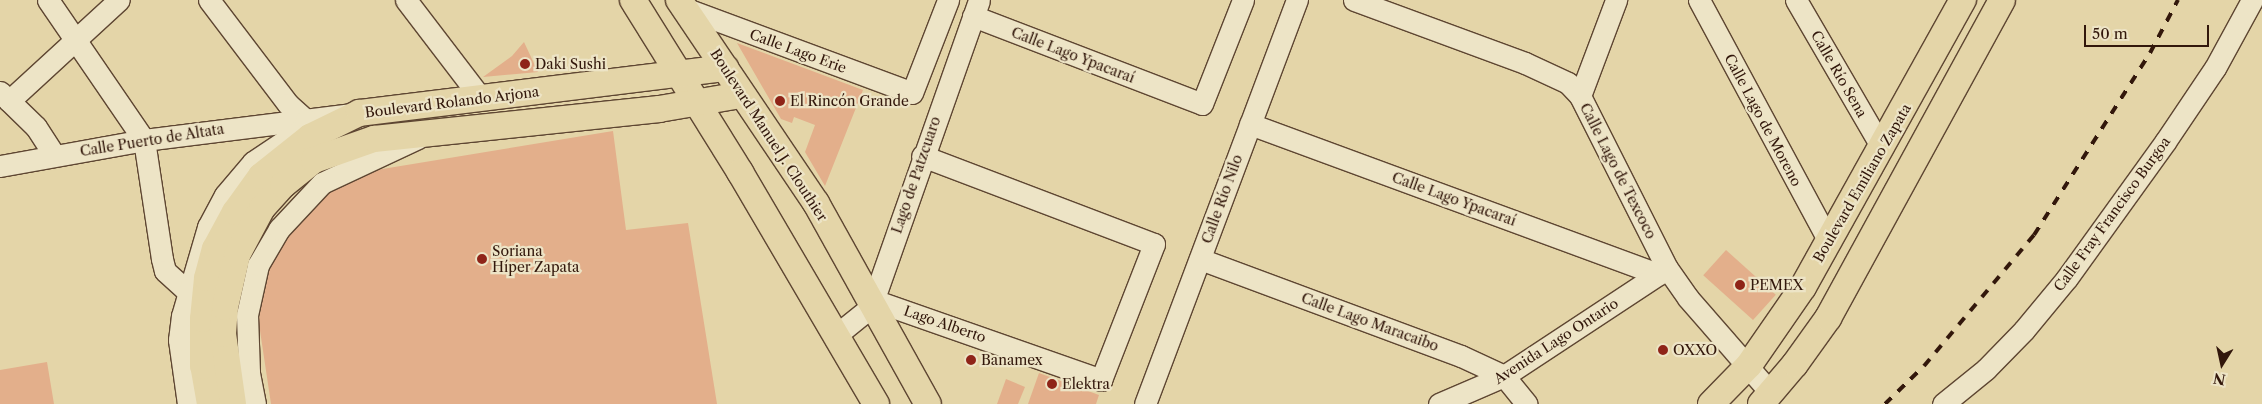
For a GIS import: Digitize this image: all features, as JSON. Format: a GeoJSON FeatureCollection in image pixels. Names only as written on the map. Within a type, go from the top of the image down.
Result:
{"type":"FeatureCollection","features":[{"type":"Feature","properties":{"kind":"main road"},"geometry":{"type":"LineString","coordinates":[[633,0],[698,103],[876,404]]}},
{"type":"Feature","properties":{"kind":"main road","name":"Boulevard Emiliano Zapata"},"geometry":{"type":"LineString","coordinates":[[1711,404],[1749,365],[1803,287],[1882,148],[1962,0]]}},
{"type":"Feature","properties":{"kind":"main road"},"geometry":{"type":"LineString","coordinates":[[1766,398],[1795,364],[1837,301],[2002,0]]}},
{"type":"Feature","properties":{"kind":"main road","name":"Boulevard Manuel J. Clouthier"},"geometry":{"type":"LineString","coordinates":[[682,4],[741,95],[816,203],[928,404]]}},
{"type":"Feature","properties":{"kind":"main road","name":"Boulevard Rolando Arjona"},"geometry":{"type":"LineString","coordinates":[[233,404],[215,365],[207,278],[215,249],[235,212],[261,176],[286,153],[333,124],[358,113],[725,68]]}},
{"type":"Feature","properties":{"kind":"main road","name":"Boulevard Rolando Arjona"},"geometry":{"type":"LineString","coordinates":[[210,404],[225,307],[237,255],[262,208],[283,185],[314,160],[345,147],[435,130],[698,103],[741,95]]}},
{"type":"Feature","properties":{"kind":"street"},"geometry":{"type":"LineString","coordinates":[[48,0],[78,39],[144,140],[162,260],[170,277],[187,291]]}},
{"type":"Feature","properties":{"kind":"street"},"geometry":{"type":"LineString","coordinates":[[54,155],[36,127],[4,96],[78,39],[119,0]]}},
{"type":"Feature","properties":{"kind":"street"},"geometry":{"type":"LineString","coordinates":[[188,404],[179,340],[187,291],[208,227],[225,195],[253,162],[305,127],[306,120],[288,104],[209,0]]}},
{"type":"Feature","properties":{"kind":"street"},"geometry":{"type":"LineString","coordinates":[[406,0],[481,98]]}},
{"type":"Feature","properties":{"kind":"street","name":"Calle Lago Erie"},"geometry":{"type":"LineString","coordinates":[[682,4],[912,93],[948,0]]}},
{"type":"Feature","properties":{"kind":"street","name":"Calle Lago Ypacaraí"},"geometry":{"type":"LineString","coordinates":[[976,8],[1202,104],[1243,0]]}},
{"type":"Feature","properties":{"kind":"street","name":"Calle Río Nilo"},"geometry":{"type":"LineString","coordinates":[[1152,402],[1200,259],[1297,0]]}},
{"type":"Feature","properties":{"kind":"street","name":"Calle Lago de Texcoco"},"geometry":{"type":"LineString","coordinates":[[1354,0],[1387,6],[1551,74],[1568,83],[1580,96],[1662,271],[1749,365],[1766,398]]}},
{"type":"Feature","properties":{"kind":"street"},"geometry":{"type":"LineString","coordinates":[[1580,96],[1616,0]]}},
{"type":"Feature","properties":{"kind":"street","name":"Calle Lago de Moreno"},"geometry":{"type":"LineString","coordinates":[[1698,0],[1828,240]]}},
{"type":"Feature","properties":{"kind":"street","name":"Calle Río Sena"},"geometry":{"type":"LineString","coordinates":[[1796,0],[1882,148]]}},
{"type":"Feature","properties":{"kind":"street","name":"Calle Fray Francisco Burgoa"},"geometry":{"type":"LineString","coordinates":[[1943,404],[1986,369],[2024,330],[2067,278],[2165,142],[2214,68],[2252,0]]}},
{"type":"Feature","properties":{"kind":"street","name":"Lago de Patzcuaro"},"geometry":{"type":"LineString","coordinates":[[872,303],[922,156],[976,8]]}},
{"type":"Feature","properties":{"kind":"street","name":"Calle Puerto de Altata"},"geometry":{"type":"LineString","coordinates":[[0,166],[144,140],[358,113]]}},
{"type":"Feature","properties":{"kind":"street","name":"Calle Lago Ypacaraí"},"geometry":{"type":"LineString","coordinates":[[1250,124],[1662,271]]}},
{"type":"Feature","properties":{"kind":"street"},"geometry":{"type":"LineString","coordinates":[[255,404],[249,372],[247,315],[258,265],[279,229],[322,183],[435,130]]}},
{"type":"Feature","properties":{"kind":"street","name":"Lago Alberto"},"geometry":{"type":"LineString","coordinates":[[872,303],[1101,380],[1154,244],[922,156]]}},
{"type":"Feature","properties":{"kind":"street","name":"Calle Lago Maracaibo"},"geometry":{"type":"LineString","coordinates":[[1200,259],[1461,356],[1504,376],[1527,404]]}},
{"type":"Feature","properties":{"kind":"street","name":"Avenida Lago Ontario"},"geometry":{"type":"LineString","coordinates":[[1439,404],[1487,386],[1504,376],[1662,271]]}},
{"type":"Feature","properties":{"kind":"street"},"geometry":{"type":"LineString","coordinates":[[835,336],[872,303]]}},
{"type":"Feature","properties":{"kind":"building"},"geometry":{"type":"Polygon","coordinates":[[[524,42],[538,72],[483,77],[512,56],[524,42]]]}},
{"type":"Feature","properties":{"kind":"building"},"geometry":{"type":"Polygon","coordinates":[[[737,43],[863,90],[825,186],[805,152],[815,125],[794,117],[792,123],[781,119],[737,43]]]}},
{"type":"Feature","properties":{"kind":"building","name":"Soriana Híper Zapata"},"geometry":{"type":"Polygon","coordinates":[[[613,131],[626,230],[688,223],[717,404],[271,404],[259,324],[261,299],[266,271],[305,205],[358,173],[613,131]]]}},
{"type":"Feature","properties":{"kind":"building","name":"PEMEX"},"geometry":{"type":"Polygon","coordinates":[[[1726,250],[1776,295],[1753,320],[1703,275],[1726,250]]]}},
{"type":"Feature","properties":{"kind":"building"},"geometry":{"type":"Polygon","coordinates":[[[47,362],[54,404],[0,404],[0,370],[47,362]]]}},
{"type":"Feature","properties":{"kind":"building","name":"Elektra"},"geometry":{"type":"Polygon","coordinates":[[[1039,373],[1099,395],[1096,404],[1028,404],[1039,373]]]}},
{"type":"Feature","properties":{"kind":"building"},"geometry":{"type":"Polygon","coordinates":[[[1006,379],[1025,387],[1018,404],[997,404],[1006,379]]]}},
{"type":"Feature","properties":{"kind":"railway"},"geometry":{"type":"LineString","coordinates":[[1885,404],[1924,366],[2034,235],[2150,53],[2178,0]]}},
{"type":"Feature","properties":{"kind":"place","name":"Daki Sushi"},"geometry":{"type":"Point","coordinates":[525,64]}},
{"type":"Feature","properties":{"kind":"place","name":"El Rincón Grande"},"geometry":{"type":"Point","coordinates":[780,101]}},
{"type":"Feature","properties":{"kind":"place","name":"Soriana Híper Zapata"},"geometry":{"type":"Point","coordinates":[482,259]}},
{"type":"Feature","properties":{"kind":"place","name":"PEMEX"},"geometry":{"type":"Point","coordinates":[1740,285]}},
{"type":"Feature","properties":{"kind":"place","name":"OXXO"},"geometry":{"type":"Point","coordinates":[1663,350]}},
{"type":"Feature","properties":{"kind":"place","name":"Banamex"},"geometry":{"type":"Point","coordinates":[971,360]}},
{"type":"Feature","properties":{"kind":"place","name":"Elektra"},"geometry":{"type":"Point","coordinates":[1052,384]}}]}
